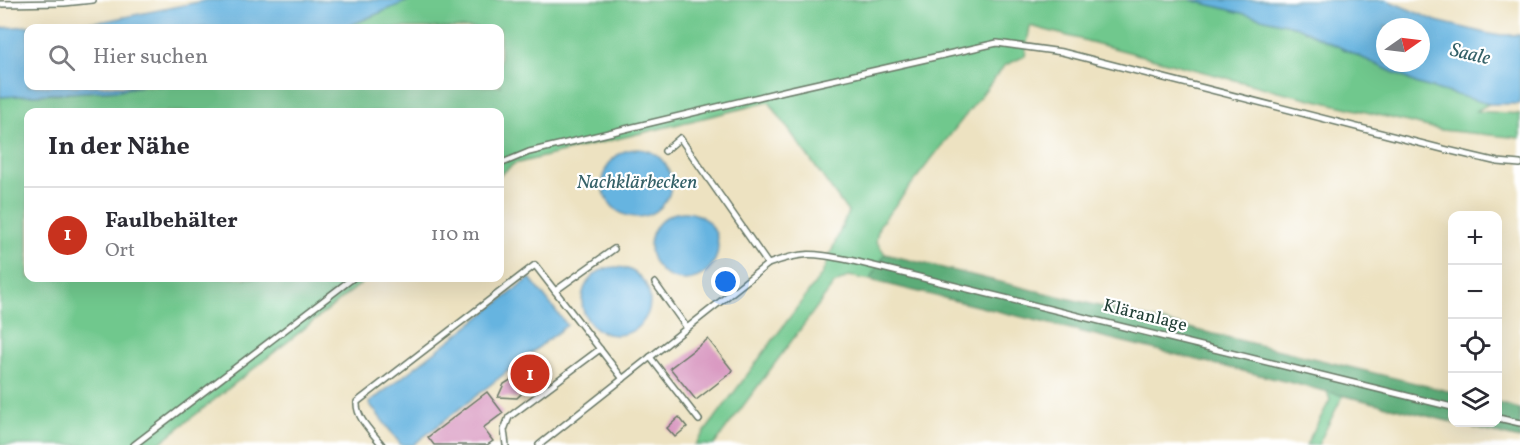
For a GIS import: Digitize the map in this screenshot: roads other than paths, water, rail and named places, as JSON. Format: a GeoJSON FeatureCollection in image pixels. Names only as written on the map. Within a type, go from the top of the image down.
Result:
{"type":"FeatureCollection","features":[{"type":"Feature","properties":{"kind":"lane"},"geometry":{"type":"LineString","coordinates":[[0,4],[93,0]]}},
{"type":"Feature","properties":{"kind":"lane"},"geometry":{"type":"LineString","coordinates":[[504,162],[529,152],[997,43],[1062,52],[1498,162],[1520,164]]}},
{"type":"Feature","properties":{"kind":"lane"},"geometry":{"type":"LineString","coordinates":[[538,445],[768,264],[680,138],[665,151]]}},
{"type":"Feature","properties":{"kind":"lane"},"geometry":{"type":"LineString","coordinates":[[555,291],[614,249]]}},
{"type":"Feature","properties":{"kind":"lane","name":"Kläranlage"},"geometry":{"type":"LineString","coordinates":[[768,264],[807,253],[830,256],[1448,406]]}},
{"type":"Feature","properties":{"kind":"lane"},"geometry":{"type":"LineString","coordinates":[[382,445],[356,409],[357,402],[362,396],[534,265],[623,379]]}},
{"type":"Feature","properties":{"kind":"lane"},"geometry":{"type":"LineString","coordinates":[[134,445],[348,282]]}},
{"type":"Feature","properties":{"kind":"lane"},"geometry":{"type":"LineString","coordinates":[[655,283],[687,328]]}},
{"type":"Feature","properties":{"kind":"lane"},"geometry":{"type":"LineString","coordinates":[[506,445],[504,430],[509,417],[600,349]]}},
{"type":"Feature","properties":{"kind":"lane"},"geometry":{"type":"LineString","coordinates":[[650,357],[699,420]]}},
{"type":"Feature","properties":{"kind":"lane"},"geometry":{"type":"LineString","coordinates":[[1502,419],[1520,423]]}},
{"type":"Feature","properties":{"kind":"water"},"geometry":{"type":"Polygon","coordinates":[[[208,0],[410,0],[353,24],[60,24],[105,21],[208,0]]]}},
{"type":"Feature","properties":{"kind":"water"},"geometry":{"type":"Polygon","coordinates":[[[1191,0],[1387,0],[1429,18],[1376,18],[1376,64],[1297,27],[1191,0]]]}},
{"type":"Feature","properties":{"kind":"water","name":"Saale"},"geometry":{"type":"Polygon","coordinates":[[[1430,18],[1494,35],[1520,35],[1520,104],[1489,104],[1418,84],[1393,72],[1430,72],[1430,18]]]}},
{"type":"Feature","properties":{"kind":"water"},"geometry":{"type":"Polygon","coordinates":[[[24,26],[24,90],[118,90],[0,97],[0,28],[24,26]]]}},
{"type":"Feature","properties":{"kind":"water","name":"Nachklärbecken"},"geometry":{"type":"Polygon","coordinates":[[[637,149],[650,152],[661,159],[668,170],[671,183],[668,196],[661,207],[650,214],[637,217],[624,214],[613,207],[606,196],[603,183],[606,170],[613,159],[624,152],[637,149]]]}},
{"type":"Feature","properties":{"kind":"water","name":"Nachklärbecken"},"geometry":{"type":"Polygon","coordinates":[[[684,212],[697,215],[708,222],[715,233],[718,246],[715,259],[708,270],[697,277],[684,280],[671,277],[660,270],[653,259],[650,246],[653,233],[660,222],[671,215],[684,212]]]}},
{"type":"Feature","properties":{"kind":"water"},"geometry":{"type":"Polygon","coordinates":[[[616,267],[629,270],[640,277],[647,288],[650,301],[647,314],[640,325],[629,332],[616,335],[603,332],[592,325],[585,314],[582,301],[585,288],[592,277],[603,270],[616,267]]]}},
{"type":"Feature","properties":{"kind":"water"},"geometry":{"type":"Polygon","coordinates":[[[530,278],[567,325],[413,445],[401,445],[369,403],[530,278]]]}},
{"type":"Feature","properties":{"kind":"place","name":"Faulbehälter"},"geometry":{"type":"Point","coordinates":[530,374]}}]}
